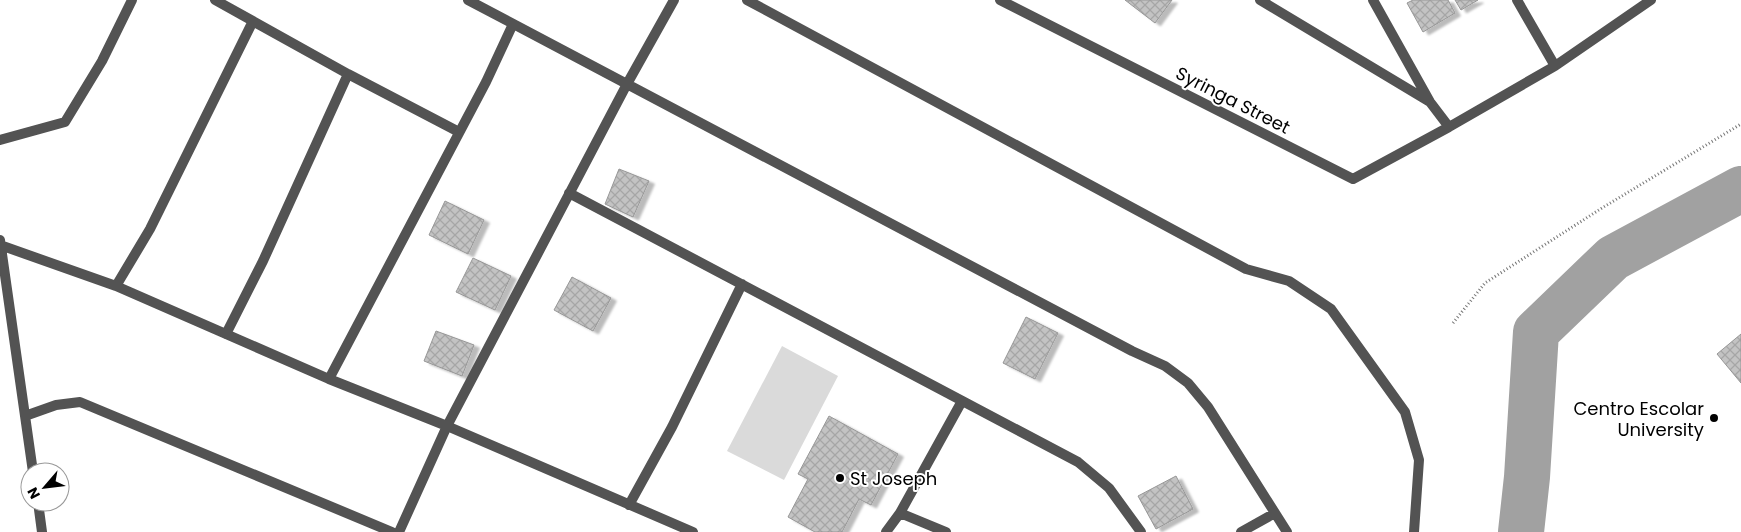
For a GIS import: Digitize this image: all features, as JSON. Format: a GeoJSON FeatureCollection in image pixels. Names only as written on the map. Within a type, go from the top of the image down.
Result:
{"type":"FeatureCollection","features":[{"type":"Feature","properties":{"kind":"street"},"geometry":{"type":"LineString","coordinates":[[0,140],[65,122],[102,61],[132,0]]}},
{"type":"Feature","properties":{"kind":"street"},"geometry":{"type":"LineString","coordinates":[[215,0],[348,74],[459,132]]}},
{"type":"Feature","properties":{"kind":"street"},"geometry":{"type":"LineString","coordinates":[[468,0],[1165,366],[1188,383],[1208,407],[1276,513],[1286,532]]}},
{"type":"Feature","properties":{"kind":"street"},"geometry":{"type":"LineString","coordinates":[[400,532],[447,426],[626,84],[674,0]]}},
{"type":"Feature","properties":{"kind":"street"},"geometry":{"type":"LineString","coordinates":[[746,0],[1246,268],[1289,281],[1331,309],[1405,412],[1419,460],[1414,532]]}},
{"type":"Feature","properties":{"kind":"street","name":"Syringa Street"},"geometry":{"type":"LineString","coordinates":[[1000,0],[1353,179],[1449,128]]}},
{"type":"Feature","properties":{"kind":"street"},"geometry":{"type":"LineString","coordinates":[[1260,0],[1430,102]]}},
{"type":"Feature","properties":{"kind":"street"},"geometry":{"type":"LineString","coordinates":[[1373,0],[1430,102],[1449,128],[1556,66],[1651,0]]}},
{"type":"Feature","properties":{"kind":"street"},"geometry":{"type":"LineString","coordinates":[[1517,0],[1556,66]]}},
{"type":"Feature","properties":{"kind":"street"},"geometry":{"type":"LineString","coordinates":[[116,286],[150,229],[253,21]]}},
{"type":"Feature","properties":{"kind":"street"},"geometry":{"type":"LineString","coordinates":[[330,379],[486,82],[514,24]]}},
{"type":"Feature","properties":{"kind":"street"},"geometry":{"type":"LineString","coordinates":[[226,334],[263,262],[348,74]]}},
{"type":"Feature","properties":{"kind":"street"},"geometry":{"type":"LineString","coordinates":[[569,193],[1078,462],[1109,488],[1141,532]]}},
{"type":"Feature","properties":{"kind":"street"},"geometry":{"type":"LineString","coordinates":[[32,462],[0,243],[116,286],[330,379],[447,426],[693,532]]}},
{"type":"Feature","properties":{"kind":"street"},"geometry":{"type":"LineString","coordinates":[[629,505],[672,427],[742,284]]}},
{"type":"Feature","properties":{"kind":"street"},"geometry":{"type":"LineString","coordinates":[[886,532],[900,513],[962,401]]}},
{"type":"Feature","properties":{"kind":"street"},"geometry":{"type":"LineString","coordinates":[[25,416],[56,406],[80,402],[392,532]]}},
{"type":"Feature","properties":{"kind":"street"},"geometry":{"type":"LineString","coordinates":[[39,512],[42,532]]}},
{"type":"Feature","properties":{"kind":"street"},"geometry":{"type":"LineString","coordinates":[[900,513],[946,532]]}},
{"type":"Feature","properties":{"kind":"street"},"geometry":{"type":"LineString","coordinates":[[1241,532],[1276,513]]}},
{"type":"Feature","properties":{"kind":"path"},"geometry":{"type":"LineString","coordinates":[[1453,323],[1485,283],[1602,208],[1741,124]]}},
{"type":"Feature","properties":{"kind":"shaded area"},"geometry":{"type":"Polygon","coordinates":[[[782,346],[838,376],[784,480],[727,451],[782,346]]]}},
{"type":"Feature","properties":{"kind":"building"},"geometry":{"type":"Polygon","coordinates":[[[1125,0],[1172,0],[1155,23],[1125,0]]]}},
{"type":"Feature","properties":{"kind":"building"},"geometry":{"type":"Polygon","coordinates":[[[1413,0],[1448,0],[1455,13],[1423,32],[1407,3],[1413,0]]]}},
{"type":"Feature","properties":{"kind":"building"},"geometry":{"type":"Polygon","coordinates":[[[1455,0],[1478,0],[1461,10],[1455,0]]]}},
{"type":"Feature","properties":{"kind":"building"},"geometry":{"type":"Polygon","coordinates":[[[619,169],[649,181],[633,217],[605,204],[619,169]]]}},
{"type":"Feature","properties":{"kind":"building"},"geometry":{"type":"Polygon","coordinates":[[[445,201],[484,220],[468,254],[429,235],[445,201]]]}},
{"type":"Feature","properties":{"kind":"building"},"geometry":{"type":"Polygon","coordinates":[[[473,258],[511,276],[495,310],[456,292],[473,258]]]}},
{"type":"Feature","properties":{"kind":"building"},"geometry":{"type":"Polygon","coordinates":[[[572,277],[611,298],[593,331],[554,310],[572,277]]]}},
{"type":"Feature","properties":{"kind":"building"},"geometry":{"type":"Polygon","coordinates":[[[1026,317],[1058,333],[1035,379],[1003,363],[1026,317]]]}},
{"type":"Feature","properties":{"kind":"building"},"geometry":{"type":"Polygon","coordinates":[[[436,331],[474,345],[462,376],[424,361],[436,331]]]}},
{"type":"Feature","properties":{"kind":"building"},"geometry":{"type":"Polygon","coordinates":[[[1741,334],[1741,383],[1717,354],[1741,334]]]}},
{"type":"Feature","properties":{"kind":"building"},"geometry":{"type":"Polygon","coordinates":[[[829,416],[898,454],[871,505],[859,499],[842,532],[815,532],[788,517],[808,479],[798,474],[829,416]]]}},
{"type":"Feature","properties":{"kind":"building"},"geometry":{"type":"Polygon","coordinates":[[[1176,476],[1193,509],[1156,529],[1138,496],[1176,476]]]}},
{"type":"Feature","properties":{"kind":"waterway"},"geometry":{"type":"LineString","coordinates":[[1521,532],[1527,477],[1536,332],[1613,258],[1741,189]]}},
{"type":"Feature","properties":{"kind":"place","name":"Centro Escolar University"},"geometry":{"type":"Point","coordinates":[1714,418]}},
{"type":"Feature","properties":{"kind":"place","name":"St Joseph"},"geometry":{"type":"Point","coordinates":[840,478]}}]}
